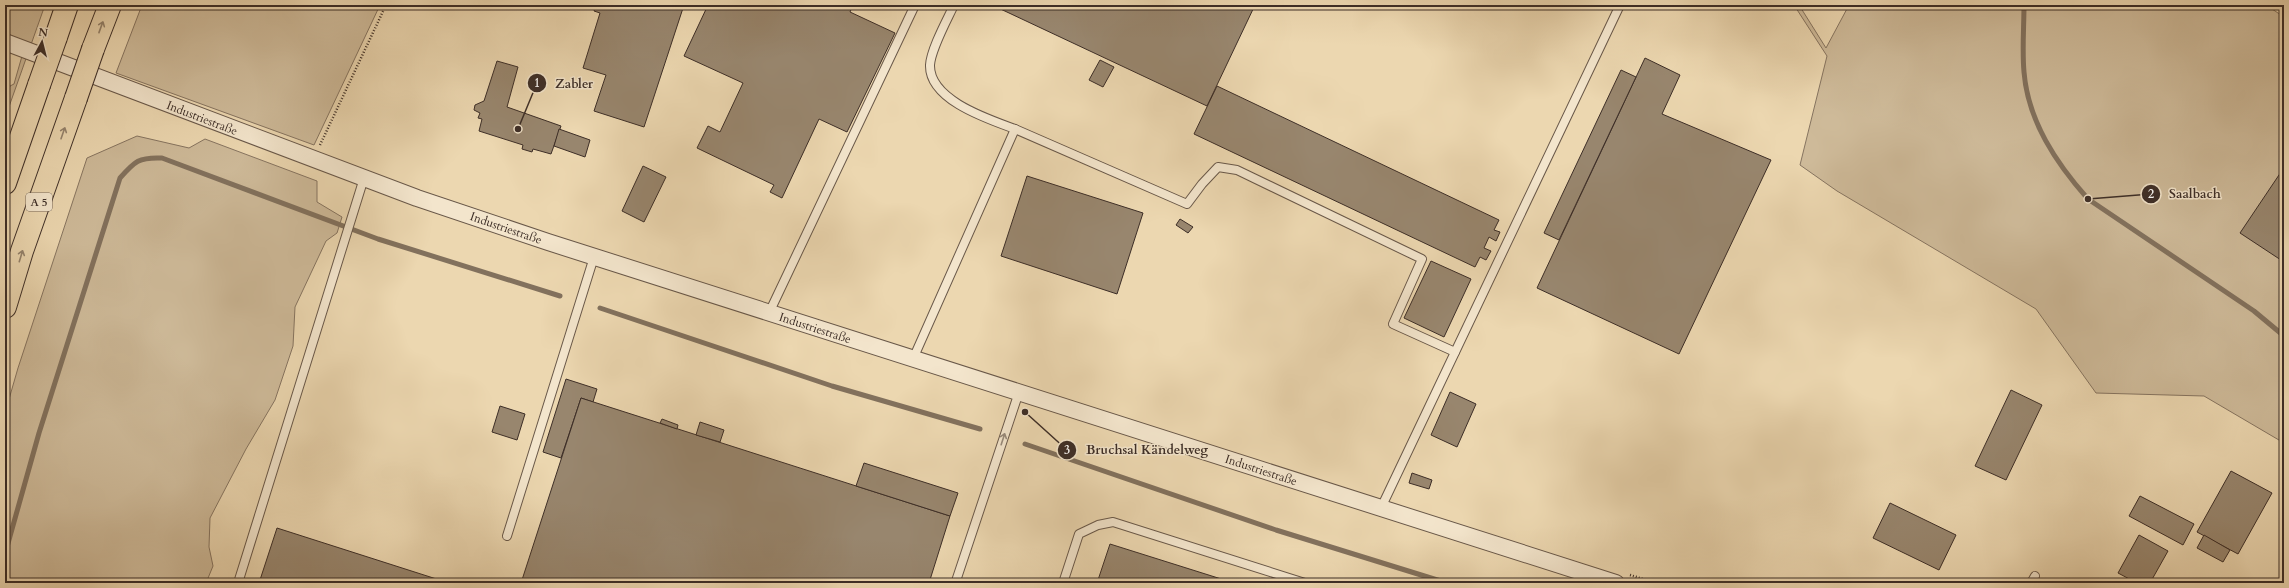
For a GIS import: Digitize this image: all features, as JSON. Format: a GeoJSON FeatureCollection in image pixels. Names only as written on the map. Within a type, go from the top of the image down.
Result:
{"type":"FeatureCollection","features":[{"type":"Feature","properties":{"kind":"highway"},"geometry":{"type":"LineString","coordinates":[[5,184],[67,5]]}},
{"type":"Feature","properties":{"kind":"highway","name":"A 5"},"geometry":{"type":"LineString","coordinates":[[5,307],[22,251],[110,5]]}},
{"type":"Feature","properties":{"kind":"street","name":"Industriestraße"},"geometry":{"type":"LineString","coordinates":[[5,42],[313,160],[594,257],[913,359],[1016,399],[1382,508],[1616,583]]}},
{"type":"Feature","properties":{"kind":"lane"},"geometry":{"type":"LineString","coordinates":[[769,313],[915,5]]}},
{"type":"Feature","properties":{"kind":"lane"},"geometry":{"type":"LineString","coordinates":[[954,5],[939,35],[930,65],[936,87],[972,112],[1187,204],[1202,184],[1218,167],[1237,170],[1422,259],[1393,324],[1455,352]]}},
{"type":"Feature","properties":{"kind":"lane"},"geometry":{"type":"LineString","coordinates":[[1382,508],[1620,5]]}},
{"type":"Feature","properties":{"kind":"lane"},"geometry":{"type":"LineString","coordinates":[[913,359],[1014,129]]}},
{"type":"Feature","properties":{"kind":"lane"},"geometry":{"type":"LineString","coordinates":[[238,583],[364,178]]}},
{"type":"Feature","properties":{"kind":"lane"},"geometry":{"type":"LineString","coordinates":[[507,536],[594,257]]}},
{"type":"Feature","properties":{"kind":"lane"},"geometry":{"type":"LineString","coordinates":[[956,581],[1016,399]]}},
{"type":"Feature","properties":{"kind":"lane"},"geometry":{"type":"LineString","coordinates":[[1063,583],[1079,534],[1098,525],[1113,522],[1304,583]]}},
{"type":"Feature","properties":{"kind":"path"},"geometry":{"type":"LineString","coordinates":[[313,160],[386,5]]}},
{"type":"Feature","properties":{"kind":"shaded area"},"geometry":{"type":"Polygon","coordinates":[[[5,5],[45,5],[5,118],[5,100],[10,86],[14,84],[26,42],[5,33],[5,5]]]}},
{"type":"Feature","properties":{"kind":"shaded area"},"geometry":{"type":"Polygon","coordinates":[[[142,5],[380,5],[314,145],[116,73],[142,5]]]}},
{"type":"Feature","properties":{"kind":"shaded area"},"geometry":{"type":"Polygon","coordinates":[[[1794,5],[1799,5],[1826,48],[1849,5],[2266,5],[2284,17],[2284,443],[2204,396],[2096,393],[2036,309],[1837,191],[1800,165],[1827,56],[1794,5]]]}},
{"type":"Feature","properties":{"kind":"shaded area"},"geometry":{"type":"Polygon","coordinates":[[[137,136],[189,148],[205,139],[317,181],[317,202],[342,217],[337,233],[326,241],[295,307],[293,346],[275,400],[246,449],[210,518],[209,547],[213,566],[206,583],[5,583],[5,413],[18,368],[87,158],[137,136]]]}},
{"type":"Feature","properties":{"kind":"building"},"geometry":{"type":"Polygon","coordinates":[[[596,5],[684,5],[644,127],[594,111],[606,75],[583,68],[600,13],[594,11],[596,5]]]}},
{"type":"Feature","properties":{"kind":"building"},"geometry":{"type":"Polygon","coordinates":[[[708,5],[853,5],[850,12],[895,33],[847,132],[819,119],[782,198],[770,192],[774,185],[697,148],[708,126],[720,132],[743,83],[684,56],[708,5]]]}},
{"type":"Feature","properties":{"kind":"building"},"geometry":{"type":"Polygon","coordinates":[[[992,5],[1255,5],[1207,106],[992,5]]]}},
{"type":"Feature","properties":{"kind":"building"},"geometry":{"type":"Polygon","coordinates":[[[1645,58],[1680,75],[1662,114],[1771,160],[1679,354],[1537,288],[1645,58]]]}},
{"type":"Feature","properties":{"kind":"building"},"geometry":{"type":"Polygon","coordinates":[[[1100,60],[1114,67],[1103,87],[1089,80],[1100,60]]]}},
{"type":"Feature","properties":{"kind":"building"},"geometry":{"type":"Polygon","coordinates":[[[497,61],[518,67],[507,107],[561,126],[551,154],[533,149],[532,152],[522,149],[523,145],[479,131],[482,119],[478,118],[480,113],[474,110],[475,105],[484,101],[497,61]]]}},
{"type":"Feature","properties":{"kind":"building"},"geometry":{"type":"Polygon","coordinates":[[[1621,70],[1636,77],[1559,240],[1544,233],[1621,70]]]}},
{"type":"Feature","properties":{"kind":"building"},"geometry":{"type":"Polygon","coordinates":[[[1217,86],[1499,220],[1494,230],[1500,232],[1496,241],[1489,237],[1484,248],[1491,251],[1486,260],[1480,257],[1475,267],[1194,134],[1217,86]]]}},
{"type":"Feature","properties":{"kind":"building"},"geometry":{"type":"Polygon","coordinates":[[[559,129],[590,140],[585,157],[554,146],[559,129]]]}},
{"type":"Feature","properties":{"kind":"building"},"geometry":{"type":"Polygon","coordinates":[[[643,166],[666,177],[644,222],[622,211],[643,166]]]}},
{"type":"Feature","properties":{"kind":"building"},"geometry":{"type":"Polygon","coordinates":[[[2281,172],[2284,174],[2284,262],[2240,233],[2281,172]]]}},
{"type":"Feature","properties":{"kind":"building"},"geometry":{"type":"Polygon","coordinates":[[[1027,176],[1143,213],[1117,294],[1001,256],[1027,176]]]}},
{"type":"Feature","properties":{"kind":"building"},"geometry":{"type":"Polygon","coordinates":[[[1180,219],[1193,227],[1188,233],[1176,225],[1180,219]]]}},
{"type":"Feature","properties":{"kind":"building"},"geometry":{"type":"Polygon","coordinates":[[[1431,261],[1471,279],[1444,337],[1404,318],[1431,261]]]}},
{"type":"Feature","properties":{"kind":"building"},"geometry":{"type":"Polygon","coordinates":[[[566,379],[597,389],[593,402],[581,398],[561,458],[543,452],[566,379]]]}},
{"type":"Feature","properties":{"kind":"building"},"geometry":{"type":"Polygon","coordinates":[[[2011,390],[2042,405],[2006,480],[1975,466],[2011,390]]]}},
{"type":"Feature","properties":{"kind":"building"},"geometry":{"type":"Polygon","coordinates":[[[1450,392],[1476,404],[1457,447],[1431,435],[1450,392]]]}},
{"type":"Feature","properties":{"kind":"building"},"geometry":{"type":"Polygon","coordinates":[[[581,398],[950,516],[929,583],[521,583],[581,398]]]}},
{"type":"Feature","properties":{"kind":"building"},"geometry":{"type":"Polygon","coordinates":[[[500,406],[525,414],[517,440],[492,432],[500,406]]]}},
{"type":"Feature","properties":{"kind":"building"},"geometry":{"type":"Polygon","coordinates":[[[662,419],[678,425],[677,429],[660,423],[662,419]]]}},
{"type":"Feature","properties":{"kind":"building"},"geometry":{"type":"Polygon","coordinates":[[[700,422],[724,430],[720,442],[696,435],[700,422]]]}},
{"type":"Feature","properties":{"kind":"building"},"geometry":{"type":"Polygon","coordinates":[[[864,463],[958,493],[950,516],[856,486],[864,463]]]}},
{"type":"Feature","properties":{"kind":"building"},"geometry":{"type":"Polygon","coordinates":[[[2231,471],[2272,493],[2238,554],[2197,532],[2231,471]]]}},
{"type":"Feature","properties":{"kind":"building"},"geometry":{"type":"Polygon","coordinates":[[[1412,473],[1432,480],[1429,489],[1409,483],[1412,473]]]}},
{"type":"Feature","properties":{"kind":"building"},"geometry":{"type":"Polygon","coordinates":[[[2140,496],[2194,524],[2183,545],[2129,516],[2140,496]]]}},
{"type":"Feature","properties":{"kind":"building"},"geometry":{"type":"Polygon","coordinates":[[[1890,503],[1956,535],[1939,570],[1873,538],[1890,503]]]}},
{"type":"Feature","properties":{"kind":"building"},"geometry":{"type":"Polygon","coordinates":[[[277,528],[449,583],[259,583],[277,528]]]}},
{"type":"Feature","properties":{"kind":"building"},"geometry":{"type":"Polygon","coordinates":[[[2139,535],[2168,551],[2150,583],[2137,583],[2118,573],[2139,535]]]}},
{"type":"Feature","properties":{"kind":"building"},"geometry":{"type":"Polygon","coordinates":[[[2204,535],[2230,550],[2223,562],[2197,548],[2204,535]]]}},
{"type":"Feature","properties":{"kind":"building"},"geometry":{"type":"Polygon","coordinates":[[[1110,544],[1234,583],[1097,583],[1110,544]]]}},
{"type":"Feature","properties":{"kind":"waterway"},"geometry":{"type":"LineString","coordinates":[[2024,5],[2024,72],[2031,107],[2046,140],[2065,171],[2088,199],[2254,311],[2284,336]]}},
{"type":"Feature","properties":{"kind":"waterway"},"geometry":{"type":"LineString","coordinates":[[5,554],[39,433],[120,178],[138,161],[148,158],[162,158],[378,239],[560,296]]}},
{"type":"Feature","properties":{"kind":"waterway"},"geometry":{"type":"LineString","coordinates":[[600,308],[832,386],[980,429]]}},
{"type":"Feature","properties":{"kind":"waterway"},"geometry":{"type":"LineString","coordinates":[[1025,444],[1276,530],[1447,583]]}},
{"type":"Feature","properties":{"kind":"place","name":"Zabler"},"geometry":{"type":"Point","coordinates":[518,129]}},
{"type":"Feature","properties":{"kind":"place","name":"Saalbach"},"geometry":{"type":"Point","coordinates":[2088,199]}},
{"type":"Feature","properties":{"kind":"place","name":"Bruchsal Kändelweg"},"geometry":{"type":"Point","coordinates":[1025,412]}}]}
